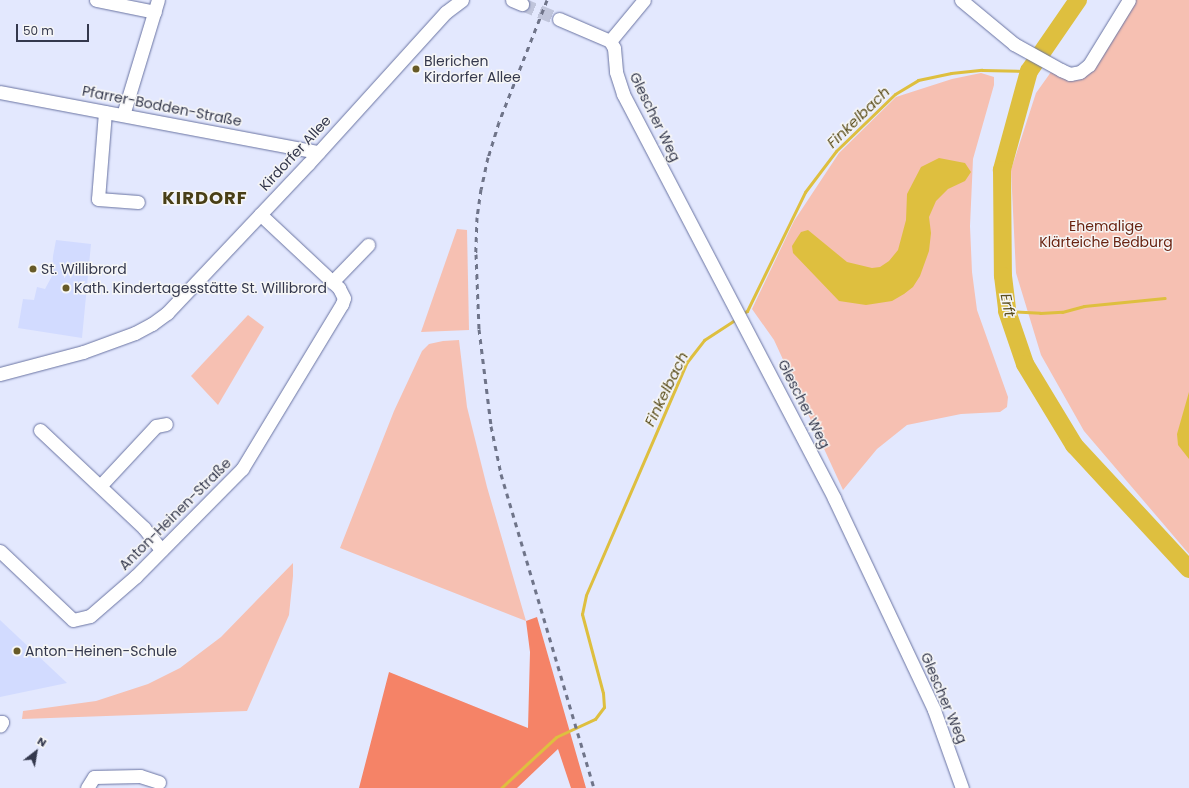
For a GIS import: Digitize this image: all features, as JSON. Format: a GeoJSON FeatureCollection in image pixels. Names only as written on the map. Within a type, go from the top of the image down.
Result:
{"type":"FeatureCollection","features":[{"type":"Feature","properties":{"kind":"street"},"geometry":{"type":"LineString","coordinates":[[96,0],[156,6],[124,115]]}},
{"type":"Feature","properties":{"kind":"street","name":"Kirdorfer Allee"},"geometry":{"type":"LineString","coordinates":[[0,374],[36,363],[83,352],[135,333],[152,324],[167,313],[318,152],[446,12],[462,0]]}},
{"type":"Feature","properties":{"kind":"street"},"geometry":{"type":"LineString","coordinates":[[559,19],[610,41],[644,0]]}},
{"type":"Feature","properties":{"kind":"street"},"geometry":{"type":"LineString","coordinates":[[961,0],[1020,47],[1070,74],[1080,72],[1089,65],[1129,0]]}},
{"type":"Feature","properties":{"kind":"street","name":"Glescher Weg"},"geometry":{"type":"LineString","coordinates":[[610,41],[614,48],[616,72],[623,94],[745,325],[830,491],[934,710],[962,788]]}},
{"type":"Feature","properties":{"kind":"street","name":"Pfarrer-Bodden-Straße"},"geometry":{"type":"LineString","coordinates":[[0,92],[318,152]]}},
{"type":"Feature","properties":{"kind":"street"},"geometry":{"type":"LineString","coordinates":[[105,112],[98,199],[138,202]]}},
{"type":"Feature","properties":{"kind":"street","name":"Anton-Heinen-Straße"},"geometry":{"type":"LineString","coordinates":[[0,551],[73,620],[90,616],[136,576],[160,550],[223,491],[242,469],[342,304],[344,298],[339,288],[260,214]]}},
{"type":"Feature","properties":{"kind":"street"},"geometry":{"type":"LineString","coordinates":[[332,282],[368,245]]}},
{"type":"Feature","properties":{"kind":"street"},"geometry":{"type":"LineString","coordinates":[[100,486],[156,426],[166,424]]}},
{"type":"Feature","properties":{"kind":"street"},"geometry":{"type":"LineString","coordinates":[[40,430],[144,528],[160,550]]}},
{"type":"Feature","properties":{"kind":"street"},"geometry":{"type":"LineString","coordinates":[[0,722],[2,722],[0,726]]}},
{"type":"Feature","properties":{"kind":"street"},"geometry":{"type":"LineString","coordinates":[[87,788],[94,777],[140,776],[159,782]]}},
{"type":"Feature","properties":{"kind":"shaded area"},"geometry":{"type":"Polygon","coordinates":[[[939,158],[965,163],[971,172],[965,181],[948,189],[936,201],[929,217],[931,233],[929,251],[920,276],[913,287],[892,301],[866,305],[839,301],[793,253],[792,246],[801,232],[808,230],[847,262],[872,268],[880,267],[889,261],[898,250],[906,220],[907,194],[921,167],[939,158]]]}},
{"type":"Feature","properties":{"kind":"shaded area","name":"Kath. Kindertagesstätte St. Willibrord"},"geometry":{"type":"Polygon","coordinates":[[[56,240],[91,244],[82,338],[18,328],[23,299],[34,300],[37,287],[45,289],[52,276],[53,256],[56,240]]]}},
{"type":"Feature","properties":{"kind":"shaded area"},"geometry":{"type":"Polygon","coordinates":[[[1189,392],[1189,459],[1178,445],[1177,434],[1189,392]]]}},
{"type":"Feature","properties":{"kind":"shaded area"},"geometry":{"type":"Polygon","coordinates":[[[537,617],[586,788],[571,788],[558,749],[517,788],[359,788],[389,672],[528,728],[530,652],[526,621],[537,617]]]}},
{"type":"Feature","properties":{"kind":"shaded area","name":"Anton-Heinen-Schule"},"geometry":{"type":"Polygon","coordinates":[[[0,620],[67,683],[0,697],[0,620]]]}},
{"type":"Feature","properties":{"kind":"green space","name":"Ehemalige Klärteiche Bedburg"},"geometry":{"type":"Polygon","coordinates":[[[1135,0],[1189,0],[1189,554],[1084,431],[1041,355],[1016,273],[1011,170],[1036,93],[1051,72],[1068,80],[1080,80],[1094,70],[1135,0]]]}},
{"type":"Feature","properties":{"kind":"green space"},"geometry":{"type":"Polygon","coordinates":[[[981,73],[994,77],[994,85],[973,159],[970,226],[972,272],[977,310],[1008,397],[1007,407],[1000,412],[961,414],[907,425],[877,449],[843,490],[774,340],[752,309],[794,221],[839,153],[896,97],[952,79],[981,73]]]}},
{"type":"Feature","properties":{"kind":"green space"},"geometry":{"type":"Polygon","coordinates":[[[457,229],[467,230],[469,330],[421,332],[457,229]]]}},
{"type":"Feature","properties":{"kind":"green space"},"geometry":{"type":"Polygon","coordinates":[[[248,315],[264,327],[218,405],[191,376],[248,315]]]}},
{"type":"Feature","properties":{"kind":"green space"},"geometry":{"type":"Polygon","coordinates":[[[459,340],[467,407],[487,487],[526,621],[340,548],[394,411],[422,351],[429,344],[459,340]]]}},
{"type":"Feature","properties":{"kind":"green space"},"geometry":{"type":"Polygon","coordinates":[[[293,563],[289,615],[247,711],[22,719],[23,711],[96,701],[148,684],[180,668],[221,637],[293,563]]]}},
{"type":"Feature","properties":{"kind":"waterway","name":"Erft"},"geometry":{"type":"LineString","coordinates":[[1078,0],[1029,71],[1002,170],[1003,276],[1007,311],[1025,364],[1074,445],[1189,569]]}},
{"type":"Feature","properties":{"kind":"waterway","name":"Finkelbach"},"geometry":{"type":"LineString","coordinates":[[742,314],[747,311],[805,192],[836,151],[895,94],[918,80],[951,73],[982,70],[1029,71]]}},
{"type":"Feature","properties":{"kind":"waterway"},"geometry":{"type":"LineString","coordinates":[[1007,311],[1040,313],[1062,312],[1084,306],[1165,298]]}},
{"type":"Feature","properties":{"kind":"waterway","name":"Finkelbach"},"geometry":{"type":"LineString","coordinates":[[501,788],[556,737],[595,719],[604,707],[603,693],[582,614],[586,595],[687,362],[704,340],[736,319]]}},
{"type":"Feature","properties":{"kind":"tunnel"},"geometry":{"type":"LineString","coordinates":[[522,4],[559,19]]}},
{"type":"Feature","properties":{"kind":"railway"},"geometry":{"type":"LineString","coordinates":[[547,0],[499,122],[488,157],[481,189],[477,217],[476,254],[479,329],[491,426],[501,474],[594,788]]}},
{"type":"Feature","properties":{"kind":"place","name":"Blerichen Kirdorfer Allee"},"geometry":{"type":"Point","coordinates":[416,69]}},
{"type":"Feature","properties":{"kind":"place","name":"St. Willibrord"},"geometry":{"type":"Point","coordinates":[33,269]}},
{"type":"Feature","properties":{"kind":"place","name":"Kath. Kindertagesstätte St. Willibrord"},"geometry":{"type":"Point","coordinates":[66,288]}},
{"type":"Feature","properties":{"kind":"place","name":"Anton-Heinen-Schule"},"geometry":{"type":"Point","coordinates":[17,651]}},
{"type":"Feature","properties":{"kind":"district","name":"KIRDORF"},"geometry":{"type":"Point","coordinates":[205,198]}}]}
